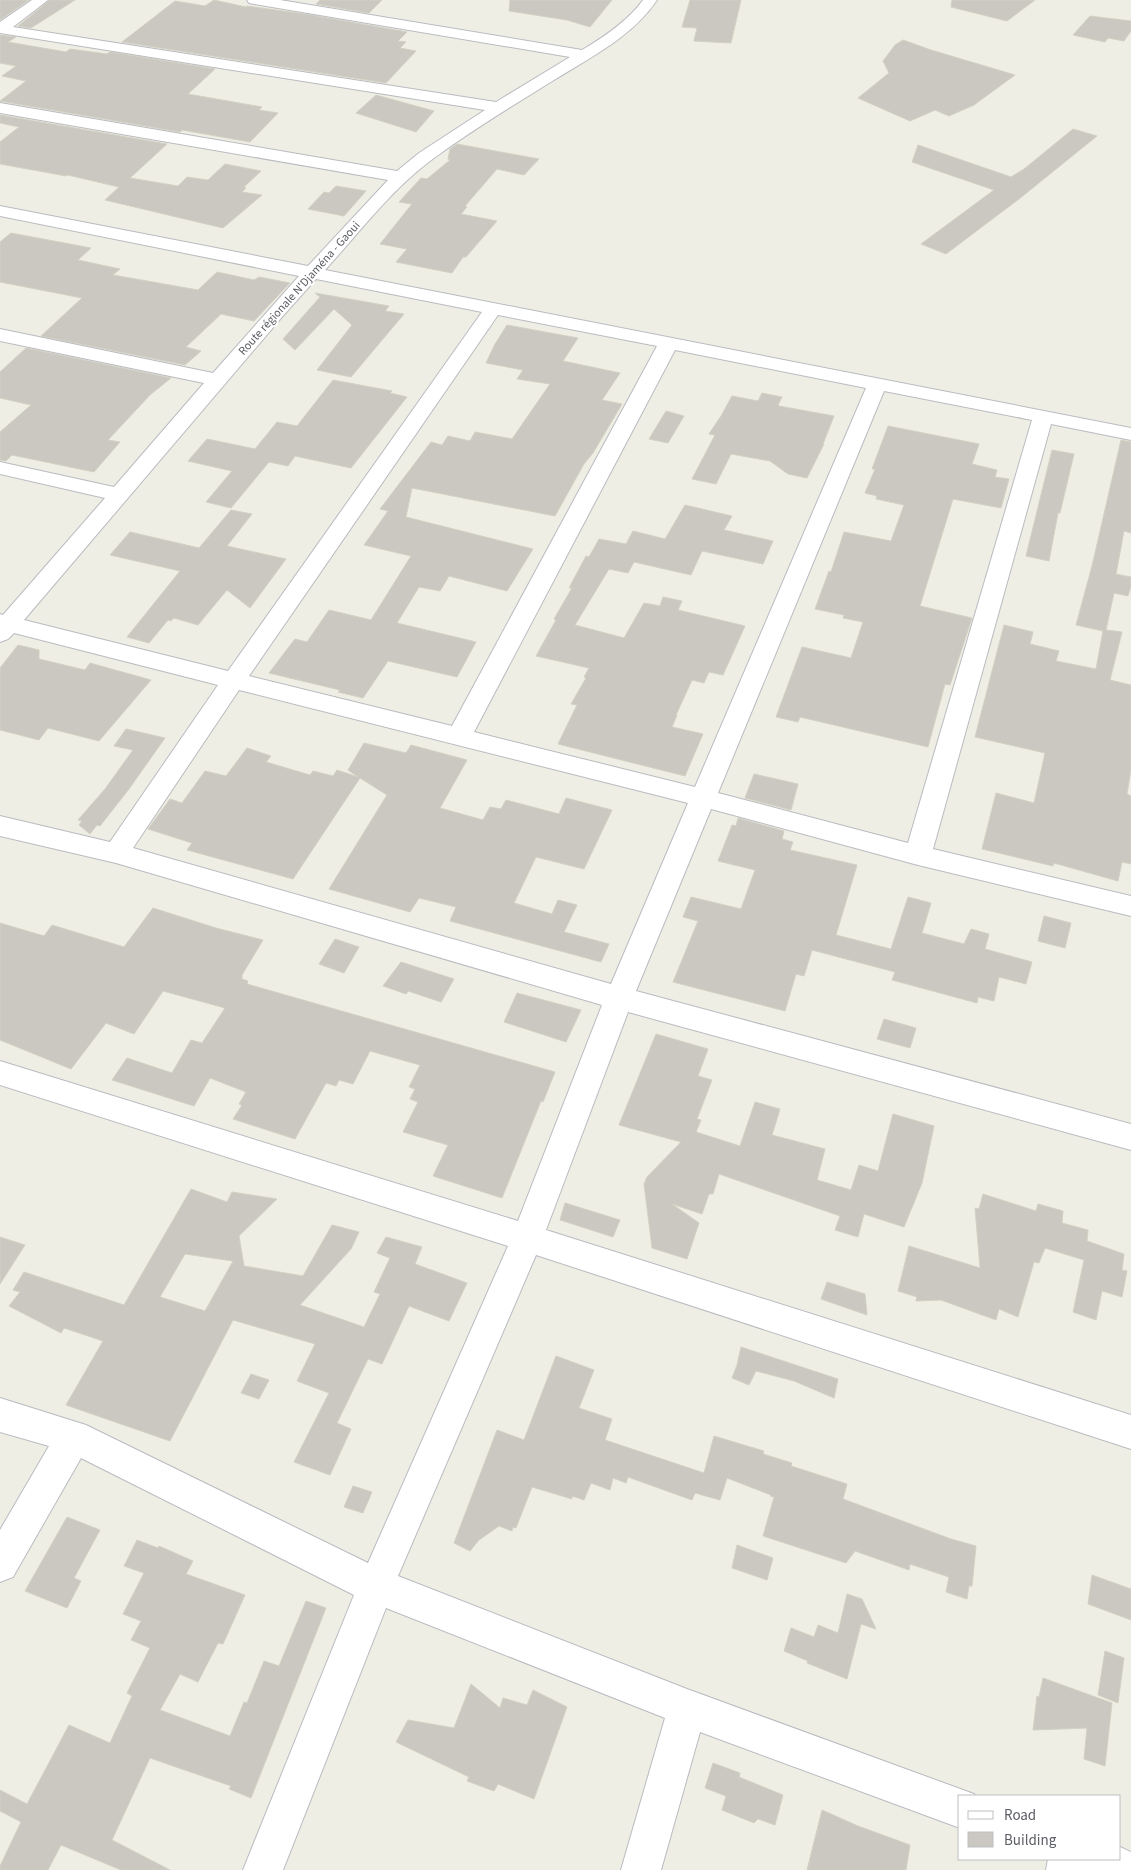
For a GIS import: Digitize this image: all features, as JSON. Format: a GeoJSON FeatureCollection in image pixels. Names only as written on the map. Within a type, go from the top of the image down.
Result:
{"type":"FeatureCollection","features":[{"type":"Feature","properties":{"kind":"street"},"geometry":{"type":"LineString","coordinates":[[0,29],[42,0]]}},
{"type":"Feature","properties":{"kind":"street"},"geometry":{"type":"LineString","coordinates":[[254,0],[584,55]]}},
{"type":"Feature","properties":{"kind":"street","name":"Route régionale N'Djaména - Gaoui"},"geometry":{"type":"LineString","coordinates":[[3,627],[120,495],[217,380],[400,177],[425,157],[498,107],[607,41],[636,18],[649,0]]}},
{"type":"Feature","properties":{"kind":"street"},"geometry":{"type":"LineString","coordinates":[[0,29],[498,107]]}},
{"type":"Feature","properties":{"kind":"street"},"geometry":{"type":"LineString","coordinates":[[0,108],[400,177]]}},
{"type":"Feature","properties":{"kind":"street"},"geometry":{"type":"LineString","coordinates":[[0,211],[311,274],[878,383],[1131,434]]}},
{"type":"Feature","properties":{"kind":"street"},"geometry":{"type":"LineString","coordinates":[[116,852],[493,309]]}},
{"type":"Feature","properties":{"kind":"street"},"geometry":{"type":"LineString","coordinates":[[0,335],[217,380]]}},
{"type":"Feature","properties":{"kind":"street"},"geometry":{"type":"LineString","coordinates":[[458,738],[668,344]]}},
{"type":"Feature","properties":{"kind":"street"},"geometry":{"type":"LineString","coordinates":[[263,1870],[376,1586],[528,1238],[619,998],[878,383]]}},
{"type":"Feature","properties":{"kind":"street"},"geometry":{"type":"LineString","coordinates":[[918,855],[1043,416]]}},
{"type":"Feature","properties":{"kind":"street"},"geometry":{"type":"LineString","coordinates":[[0,468],[120,495]]}},
{"type":"Feature","properties":{"kind":"street"},"geometry":{"type":"LineString","coordinates":[[3,627],[233,681],[702,798],[918,855],[1131,906]]}},
{"type":"Feature","properties":{"kind":"street"},"geometry":{"type":"LineString","coordinates":[[0,826],[116,852],[619,998],[1131,1137]]}},
{"type":"Feature","properties":{"kind":"street"},"geometry":{"type":"LineString","coordinates":[[0,1073],[528,1238],[1131,1432]]}},
{"type":"Feature","properties":{"kind":"street"},"geometry":{"type":"LineString","coordinates":[[0,1415],[74,1437],[376,1586],[687,1708],[958,1807]]}},
{"type":"Feature","properties":{"kind":"street"},"geometry":{"type":"LineString","coordinates":[[0,1564],[74,1437]]}},
{"type":"Feature","properties":{"kind":"street"},"geometry":{"type":"LineString","coordinates":[[641,1870],[687,1708]]}},
{"type":"Feature","properties":{"kind":"street"},"geometry":{"type":"LineString","coordinates":[[1101,1860],[1126,1870]]}},
{"type":"Feature","properties":{"kind":"building"},"geometry":{"type":"Polygon","coordinates":[[[0,0],[29,0],[0,20],[0,0]]]}},
{"type":"Feature","properties":{"kind":"building"},"geometry":{"type":"Polygon","coordinates":[[[50,0],[75,0],[31,28],[18,26],[50,0]]]}},
{"type":"Feature","properties":{"kind":"building"},"geometry":{"type":"Polygon","coordinates":[[[214,0],[246,7],[305,14],[407,32],[398,41],[406,42],[400,48],[416,51],[386,83],[122,42],[175,1],[205,6],[214,0]]]}},
{"type":"Feature","properties":{"kind":"building"},"geometry":{"type":"Polygon","coordinates":[[[320,0],[382,0],[369,13],[316,4],[320,0]]]}},
{"type":"Feature","properties":{"kind":"building"},"geometry":{"type":"Polygon","coordinates":[[[510,0],[612,0],[590,27],[567,20],[509,11],[510,0]]]}},
{"type":"Feature","properties":{"kind":"building"},"geometry":{"type":"Polygon","coordinates":[[[690,0],[741,0],[731,43],[694,41],[697,28],[682,27],[690,0]]]}},
{"type":"Feature","properties":{"kind":"building"},"geometry":{"type":"Polygon","coordinates":[[[952,0],[1035,0],[1007,21],[951,7],[952,0]]]}},
{"type":"Feature","properties":{"kind":"building"},"geometry":{"type":"Polygon","coordinates":[[[1090,16],[1131,21],[1131,31],[1124,41],[1108,38],[1105,42],[1073,35],[1090,16]]]}},
{"type":"Feature","properties":{"kind":"building"},"geometry":{"type":"Polygon","coordinates":[[[0,35],[16,37],[8,42],[66,52],[70,49],[107,54],[110,52],[215,69],[188,94],[262,107],[259,110],[278,113],[250,142],[0,101],[26,81],[2,76],[16,66],[0,63],[0,35]]]}},
{"type":"Feature","properties":{"kind":"building"},"geometry":{"type":"Polygon","coordinates":[[[903,40],[1015,75],[974,105],[949,116],[935,110],[910,121],[858,98],[889,73],[883,61],[895,45],[903,40]]]}},
{"type":"Feature","properties":{"kind":"building"},"geometry":{"type":"Polygon","coordinates":[[[376,95],[434,111],[416,132],[356,113],[376,95]]]}},
{"type":"Feature","properties":{"kind":"building"},"geometry":{"type":"Polygon","coordinates":[[[0,115],[167,144],[130,178],[178,186],[187,177],[208,180],[225,164],[261,171],[244,187],[246,188],[242,192],[262,195],[223,228],[105,200],[119,187],[68,175],[0,164],[0,142],[19,127],[0,123],[0,115]]]}},
{"type":"Feature","properties":{"kind":"building"},"geometry":{"type":"Polygon","coordinates":[[[1073,129],[1097,136],[1019,199],[946,254],[921,244],[994,190],[912,162],[918,145],[1011,177],[1024,169],[1073,129]]]}},
{"type":"Feature","properties":{"kind":"building"},"geometry":{"type":"Polygon","coordinates":[[[457,144],[539,159],[524,175],[497,169],[465,206],[467,207],[461,214],[497,221],[466,257],[463,257],[452,273],[396,262],[407,249],[380,244],[412,204],[399,202],[421,178],[427,179],[450,160],[448,159],[450,149],[457,144]]]}},
{"type":"Feature","properties":{"kind":"building"},"geometry":{"type":"Polygon","coordinates":[[[336,186],[366,191],[344,216],[308,209],[324,192],[329,193],[336,186]]]}},
{"type":"Feature","properties":{"kind":"building"},"geometry":{"type":"Polygon","coordinates":[[[11,233],[91,248],[78,260],[120,269],[113,275],[198,290],[217,272],[254,280],[259,277],[290,283],[254,321],[221,314],[186,347],[201,351],[185,365],[41,336],[82,298],[0,282],[0,242],[11,233]]]}},
{"type":"Feature","properties":{"kind":"building"},"geometry":{"type":"Polygon","coordinates":[[[315,293],[389,306],[385,311],[404,314],[351,377],[317,370],[352,325],[334,309],[295,350],[283,339],[320,297],[315,293]]]}},
{"type":"Feature","properties":{"kind":"building"},"geometry":{"type":"Polygon","coordinates":[[[507,325],[578,338],[563,361],[620,373],[602,400],[622,404],[593,453],[584,464],[555,516],[412,488],[406,517],[533,549],[507,591],[449,576],[440,591],[419,587],[397,623],[476,642],[457,677],[388,661],[363,698],[338,692],[340,690],[269,673],[295,639],[307,642],[329,610],[371,620],[411,556],[364,545],[388,511],[380,509],[431,442],[442,445],[448,436],[470,441],[475,432],[512,439],[550,384],[517,379],[523,370],[486,363],[507,325]]]}},
{"type":"Feature","properties":{"kind":"building"},"geometry":{"type":"Polygon","coordinates":[[[26,348],[171,378],[150,395],[108,440],[120,442],[94,472],[12,455],[6,461],[0,460],[0,432],[31,405],[0,398],[0,372],[26,348]]]}},
{"type":"Feature","properties":{"kind":"building"},"geometry":{"type":"Polygon","coordinates":[[[333,380],[392,391],[390,393],[407,397],[351,468],[295,456],[288,466],[269,462],[231,508],[206,502],[232,471],[188,461],[207,439],[255,449],[277,422],[297,426],[333,380]]]}},
{"type":"Feature","properties":{"kind":"building"},"geometry":{"type":"Polygon","coordinates":[[[762,393],[782,397],[779,406],[834,416],[824,444],[807,478],[788,474],[770,461],[731,454],[716,484],[692,479],[715,435],[709,434],[732,396],[758,401],[762,393]]]}},
{"type":"Feature","properties":{"kind":"building"},"geometry":{"type":"Polygon","coordinates":[[[666,411],[684,416],[668,443],[649,439],[666,411]]]}},
{"type":"Feature","properties":{"kind":"building"},"geometry":{"type":"Polygon","coordinates":[[[888,426],[979,444],[972,464],[997,470],[995,477],[1009,479],[1001,508],[953,499],[920,606],[972,618],[950,685],[945,684],[928,747],[800,717],[798,722],[776,717],[802,647],[851,658],[863,622],[843,618],[844,615],[815,609],[829,571],[831,572],[844,532],[891,541],[904,505],[876,499],[877,496],[865,493],[875,469],[872,469],[888,426]]]}},
{"type":"Feature","properties":{"kind":"building"},"geometry":{"type":"Polygon","coordinates":[[[1121,440],[1131,442],[1131,533],[1124,531],[1116,574],[1131,577],[1131,586],[1128,596],[1114,593],[1106,630],[1122,632],[1110,680],[1131,685],[1131,769],[1127,794],[1131,796],[1131,864],[1122,862],[1118,881],[1054,863],[1053,866],[982,849],[996,793],[1034,803],[1045,753],[975,737],[1004,625],[1033,632],[1030,644],[1059,651],[1056,661],[1096,669],[1103,631],[1076,625],[1092,566],[1121,440]]]}},
{"type":"Feature","properties":{"kind":"building"},"geometry":{"type":"Polygon","coordinates":[[[1052,450],[1074,454],[1060,513],[1058,513],[1049,561],[1026,556],[1052,450]]]}},
{"type":"Feature","properties":{"kind":"building"},"geometry":{"type":"Polygon","coordinates":[[[685,505],[732,516],[724,530],[773,541],[763,564],[702,551],[691,575],[634,562],[628,573],[609,569],[575,625],[624,638],[644,603],[660,606],[663,597],[682,601],[678,610],[745,626],[723,675],[709,672],[704,683],[692,680],[676,715],[672,727],[703,734],[685,776],[558,744],[577,705],[571,704],[586,678],[584,677],[589,668],[536,656],[572,588],[569,588],[586,556],[589,557],[599,539],[626,544],[633,531],[665,539],[685,505]]]}},
{"type":"Feature","properties":{"kind":"building"},"geometry":{"type":"Polygon","coordinates":[[[231,510],[252,514],[227,546],[286,559],[250,608],[227,590],[198,625],[174,618],[171,621],[168,620],[149,643],[127,637],[180,571],[110,555],[130,532],[199,548],[231,510]]]}},
{"type":"Feature","properties":{"kind":"building"},"geometry":{"type":"Polygon","coordinates":[[[18,645],[39,650],[39,659],[85,670],[90,663],[151,680],[99,741],[48,728],[39,740],[0,730],[0,668],[18,645]]]}},
{"type":"Feature","properties":{"kind":"building"},"geometry":{"type":"Polygon","coordinates":[[[126,729],[165,738],[129,789],[100,826],[97,825],[90,834],[79,825],[82,821],[78,820],[105,789],[133,750],[114,746],[126,729]]]}},
{"type":"Feature","properties":{"kind":"building"},"geometry":{"type":"Polygon","coordinates":[[[364,743],[406,753],[411,745],[467,760],[440,808],[483,820],[490,807],[501,809],[506,800],[559,814],[566,798],[612,810],[584,869],[536,857],[514,903],[552,914],[558,900],[577,905],[564,932],[609,944],[601,962],[450,921],[456,907],[419,898],[410,912],[329,889],[387,795],[360,778],[293,879],[187,850],[192,843],[148,829],[170,799],[182,803],[205,771],[226,776],[247,748],[271,756],[266,762],[310,775],[313,771],[333,776],[337,770],[358,777],[348,770],[364,743]]]}},
{"type":"Feature","properties":{"kind":"building"},"geometry":{"type":"Polygon","coordinates":[[[754,774],[798,784],[791,810],[745,798],[754,774]]]}},
{"type":"Feature","properties":{"kind":"building"},"geometry":{"type":"Polygon","coordinates":[[[738,818],[784,831],[782,839],[793,842],[790,850],[857,865],[836,935],[891,949],[908,897],[931,903],[922,933],[964,944],[971,929],[989,934],[985,949],[1032,962],[1026,984],[999,977],[994,1001],[978,997],[977,1003],[892,980],[895,972],[812,950],[804,976],[796,974],[785,1011],[673,982],[698,921],[683,917],[691,897],[741,909],[755,870],[718,861],[732,825],[736,826],[738,818]]]}},
{"type":"Feature","properties":{"kind":"building"},"geometry":{"type":"Polygon","coordinates":[[[153,908],[216,928],[263,940],[242,975],[242,979],[248,981],[247,984],[555,1072],[543,1102],[541,1101],[502,1198],[433,1176],[448,1145],[403,1132],[418,1102],[410,1099],[415,1089],[409,1087],[420,1065],[370,1051],[353,1084],[339,1080],[336,1086],[326,1083],[295,1139],[233,1119],[242,1105],[239,1104],[246,1092],[210,1078],[194,1106],[112,1080],[127,1058],[172,1073],[191,1040],[202,1043],[225,1008],[163,991],[134,1034],[106,1023],[71,1069],[0,1040],[0,923],[44,936],[52,925],[124,947],[153,908]]]}},
{"type":"Feature","properties":{"kind":"building"},"geometry":{"type":"Polygon","coordinates":[[[1044,916],[1071,923],[1065,948],[1038,941],[1044,916]]]}},
{"type":"Feature","properties":{"kind":"building"},"geometry":{"type":"Polygon","coordinates":[[[335,939],[359,947],[344,973],[319,964],[335,939]]]}},
{"type":"Feature","properties":{"kind":"building"},"geometry":{"type":"Polygon","coordinates":[[[401,962],[454,979],[441,1002],[408,991],[406,994],[383,986],[401,962]]]}},
{"type":"Feature","properties":{"kind":"building"},"geometry":{"type":"Polygon","coordinates":[[[517,993],[581,1010],[566,1042],[504,1022],[517,993]]]}},
{"type":"Feature","properties":{"kind":"building"},"geometry":{"type":"Polygon","coordinates":[[[884,1019],[916,1028],[910,1048],[877,1039],[884,1019]]]}},
{"type":"Feature","properties":{"kind":"building"},"geometry":{"type":"Polygon","coordinates":[[[656,1034],[708,1049],[698,1076],[712,1080],[697,1119],[701,1120],[696,1132],[740,1146],[755,1102],[780,1109],[772,1135],[825,1149],[817,1180],[851,1190],[859,1165],[878,1171],[893,1114],[934,1126],[922,1183],[904,1227],[864,1214],[858,1237],[835,1230],[840,1216],[719,1174],[713,1194],[709,1194],[702,1214],[672,1204],[699,1223],[687,1259],[652,1248],[644,1184],[647,1177],[681,1142],[619,1125],[656,1034]]]}},
{"type":"Feature","properties":{"kind":"building"},"geometry":{"type":"Polygon","coordinates":[[[191,1189],[227,1202],[232,1192],[277,1199],[239,1236],[244,1266],[303,1276],[332,1225],[359,1232],[351,1249],[300,1305],[364,1327],[380,1294],[374,1292],[390,1258],[377,1253],[386,1237],[422,1247],[415,1264],[467,1283],[449,1321],[409,1306],[382,1364],[368,1359],[337,1423],[351,1429],[330,1475],[294,1462],[329,1393],[297,1381],[315,1344],[233,1320],[170,1441],[66,1405],[103,1341],[64,1328],[61,1333],[9,1306],[20,1292],[13,1290],[24,1272],[124,1305],[191,1189]],[[185,1254],[160,1297],[205,1311],[233,1261],[185,1254]]]}},
{"type":"Feature","properties":{"kind":"building"},"geometry":{"type":"Polygon","coordinates":[[[983,1194],[1036,1211],[1038,1204],[1063,1211],[1062,1223],[1088,1230],[1087,1241],[1124,1254],[1122,1270],[1127,1271],[1122,1297],[1102,1291],[1096,1320],[1073,1312],[1084,1260],[1045,1248],[1039,1263],[1034,1262],[1018,1317],[999,1309],[996,1320],[941,1300],[916,1301],[917,1297],[898,1291],[909,1246],[980,1268],[975,1208],[979,1209],[983,1194]]]}},
{"type":"Feature","properties":{"kind":"building"},"geometry":{"type":"Polygon","coordinates":[[[565,1203],[620,1220],[613,1237],[560,1220],[565,1203]]]}},
{"type":"Feature","properties":{"kind":"building"},"geometry":{"type":"Polygon","coordinates":[[[0,1237],[25,1245],[0,1284],[0,1237]]]}},
{"type":"Feature","properties":{"kind":"building"},"geometry":{"type":"Polygon","coordinates":[[[827,1282],[865,1294],[867,1315],[821,1299],[827,1282]]]}},
{"type":"Feature","properties":{"kind":"building"},"geometry":{"type":"Polygon","coordinates":[[[741,1347],[838,1379],[834,1398],[794,1381],[756,1371],[749,1385],[732,1378],[741,1347]]]}},
{"type":"Feature","properties":{"kind":"building"},"geometry":{"type":"Polygon","coordinates":[[[556,1356],[594,1370],[579,1408],[612,1419],[605,1440],[704,1473],[714,1436],[764,1451],[763,1454],[792,1463],[791,1466],[847,1484],[843,1499],[951,1539],[976,1546],[972,1586],[969,1586],[967,1599],[946,1592],[949,1577],[910,1564],[909,1570],[855,1551],[846,1563],[763,1536],[774,1497],[727,1478],[720,1500],[695,1493],[692,1500],[628,1477],[626,1483],[613,1478],[610,1490],[591,1483],[584,1500],[572,1496],[572,1499],[532,1487],[516,1528],[513,1527],[512,1531],[499,1526],[479,1540],[470,1551],[454,1543],[497,1430],[524,1440],[556,1356]]]}},
{"type":"Feature","properties":{"kind":"building"},"geometry":{"type":"Polygon","coordinates":[[[251,1374],[269,1380],[259,1399],[241,1393],[251,1374]]]}},
{"type":"Feature","properties":{"kind":"building"},"geometry":{"type":"Polygon","coordinates":[[[353,1486],[372,1492],[363,1513],[344,1507],[353,1486]]]}},
{"type":"Feature","properties":{"kind":"building"},"geometry":{"type":"Polygon","coordinates":[[[67,1517],[100,1530],[74,1578],[81,1581],[67,1608],[25,1591],[67,1517]]]}},
{"type":"Feature","properties":{"kind":"building"},"geometry":{"type":"Polygon","coordinates":[[[137,1540],[158,1548],[159,1546],[193,1561],[186,1574],[245,1595],[223,1644],[218,1643],[198,1682],[180,1674],[160,1710],[230,1736],[244,1702],[247,1703],[264,1661],[279,1666],[306,1601],[326,1608],[251,1798],[229,1789],[231,1786],[150,1758],[112,1840],[170,1870],[121,1870],[61,1845],[48,1870],[0,1870],[0,1866],[21,1822],[0,1811],[0,1790],[27,1804],[69,1725],[110,1743],[132,1696],[127,1693],[150,1648],[131,1640],[141,1621],[123,1614],[144,1573],[124,1566],[137,1540]]]}},
{"type":"Feature","properties":{"kind":"building"},"geometry":{"type":"Polygon","coordinates":[[[737,1545],[773,1558],[767,1580],[732,1568],[737,1545]]]}},
{"type":"Feature","properties":{"kind":"building"},"geometry":{"type":"Polygon","coordinates":[[[1092,1575],[1131,1589],[1131,1620],[1088,1604],[1092,1575]]]}},
{"type":"Feature","properties":{"kind":"building"},"geometry":{"type":"Polygon","coordinates":[[[847,1594],[862,1599],[876,1629],[861,1624],[847,1679],[807,1663],[808,1661],[784,1651],[791,1628],[814,1637],[818,1625],[838,1633],[847,1594]]]}},
{"type":"Feature","properties":{"kind":"building"},"geometry":{"type":"Polygon","coordinates":[[[1105,1651],[1124,1658],[1118,1703],[1098,1695],[1105,1651]]]}},
{"type":"Feature","properties":{"kind":"building"},"geometry":{"type":"Polygon","coordinates":[[[1043,1678],[1112,1703],[1105,1766],[1084,1759],[1087,1728],[1033,1730],[1037,1696],[1039,1697],[1043,1678]]]}},
{"type":"Feature","properties":{"kind":"building"},"geometry":{"type":"Polygon","coordinates":[[[471,1684],[500,1708],[503,1698],[527,1705],[533,1690],[567,1707],[534,1799],[498,1784],[494,1791],[467,1781],[469,1777],[396,1742],[408,1720],[454,1728],[471,1684]]]}},
{"type":"Feature","properties":{"kind":"building"},"geometry":{"type":"Polygon","coordinates":[[[713,1763],[740,1773],[739,1777],[783,1795],[775,1825],[758,1819],[754,1823],[722,1810],[726,1796],[705,1788],[713,1763]]]}},
{"type":"Feature","properties":{"kind":"building"},"geometry":{"type":"Polygon","coordinates":[[[822,1810],[858,1826],[910,1845],[906,1870],[807,1870],[822,1810]]]}}]}
